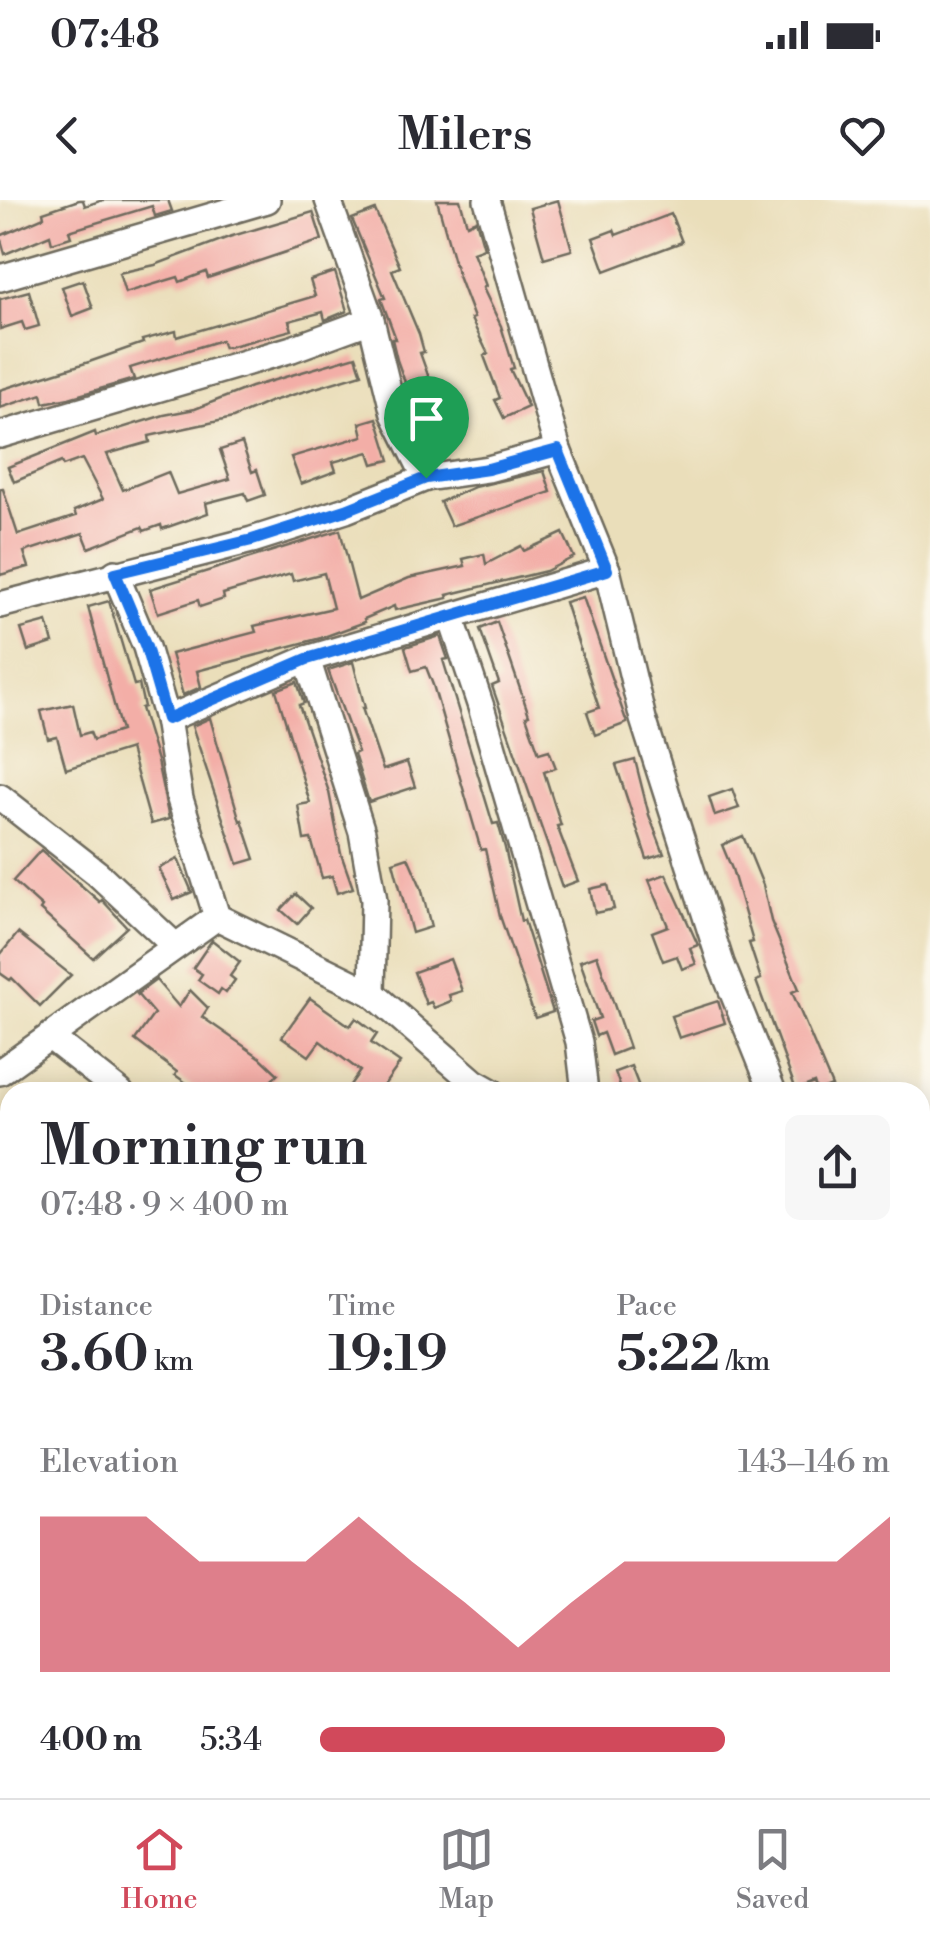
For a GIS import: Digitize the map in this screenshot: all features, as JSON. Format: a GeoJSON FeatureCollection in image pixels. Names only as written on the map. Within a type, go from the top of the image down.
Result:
{"type":"FeatureCollection","features":[{"type":"Feature","properties":{"kind":"street"},"geometry":{"type":"LineString","coordinates":[[0,278],[266,200]]}},
{"type":"Feature","properties":{"kind":"street"},"geometry":{"type":"LineString","coordinates":[[328,200],[371,320],[394,414],[426,478]]}},
{"type":"Feature","properties":{"kind":"street"},"geometry":{"type":"LineString","coordinates":[[486,200],[558,450],[607,570],[649,738],[721,963],[768,1082]]}},
{"type":"Feature","properties":{"kind":"street"},"geometry":{"type":"LineString","coordinates":[[0,435],[292,349],[371,320]]}},
{"type":"Feature","properties":{"kind":"street"},"geometry":{"type":"LineString","coordinates":[[0,604],[252,540],[346,510],[426,478],[488,469],[558,450]]}},
{"type":"Feature","properties":{"kind":"street"},"geometry":{"type":"LineString","coordinates":[[167,719],[307,659],[607,570]]}},
{"type":"Feature","properties":{"kind":"street"},"geometry":{"type":"LineString","coordinates":[[115,573],[146,647],[167,719],[180,799],[217,917],[372,993],[474,1082]]}},
{"type":"Feature","properties":{"kind":"street"},"geometry":{"type":"LineString","coordinates":[[452,617],[574,1023],[586,1082]]}},
{"type":"Feature","properties":{"kind":"street"},"geometry":{"type":"LineString","coordinates":[[307,659],[362,832],[374,900],[372,993]]}},
{"type":"Feature","properties":{"kind":"street"},"geometry":{"type":"LineString","coordinates":[[0,797],[97,873],[176,946]]}},
{"type":"Feature","properties":{"kind":"street"},"geometry":{"type":"LineString","coordinates":[[0,1072],[217,917]]}},
{"type":"Feature","properties":{"kind":"street"},"geometry":{"type":"LineString","coordinates":[[50,1037],[107,1082]]}},
{"type":"Feature","properties":{"kind":"building"},"geometry":{"type":"Polygon","coordinates":[[[79,200],[85,206],[103,200],[168,200],[172,211],[155,216],[152,206],[69,231],[71,237],[52,243],[50,235],[5,254],[0,236],[44,217],[43,212],[79,200]]]}},
{"type":"Feature","properties":{"kind":"building"},"geometry":{"type":"Polygon","coordinates":[[[437,200],[460,200],[467,224],[476,220],[484,248],[473,252],[486,286],[483,288],[501,326],[514,368],[510,369],[528,407],[504,418],[495,400],[500,398],[484,356],[488,354],[471,319],[474,318],[437,200]]]}},
{"type":"Feature","properties":{"kind":"building"},"geometry":{"type":"Polygon","coordinates":[[[558,200],[572,250],[544,258],[530,208],[558,200]]]}},
{"type":"Feature","properties":{"kind":"building"},"geometry":{"type":"Polygon","coordinates":[[[375,210],[400,267],[392,270],[419,334],[424,352],[420,353],[453,445],[434,452],[409,409],[414,407],[397,360],[392,339],[396,339],[381,299],[385,298],[352,219],[375,210]]]}},
{"type":"Feature","properties":{"kind":"building"},"geometry":{"type":"Polygon","coordinates":[[[313,212],[322,240],[208,278],[206,272],[180,282],[178,277],[125,293],[119,273],[155,265],[229,237],[313,212]]]}},
{"type":"Feature","properties":{"kind":"building"},"geometry":{"type":"Polygon","coordinates":[[[671,214],[682,242],[605,271],[593,238],[614,230],[616,235],[671,214]]]}},
{"type":"Feature","properties":{"kind":"building"},"geometry":{"type":"Polygon","coordinates":[[[335,272],[347,311],[325,320],[323,312],[289,321],[292,330],[224,348],[221,340],[130,368],[134,379],[69,398],[44,403],[42,394],[0,408],[0,390],[143,343],[142,340],[176,331],[177,337],[315,296],[310,280],[335,272]]]}},
{"type":"Feature","properties":{"kind":"building"},"geometry":{"type":"Polygon","coordinates":[[[83,280],[93,308],[72,316],[62,287],[83,280]]]}},
{"type":"Feature","properties":{"kind":"building"},"geometry":{"type":"Polygon","coordinates":[[[29,291],[39,326],[25,330],[22,322],[0,329],[0,299],[29,291]]]}},
{"type":"Feature","properties":{"kind":"building"},"geometry":{"type":"Polygon","coordinates":[[[356,356],[362,374],[269,402],[233,418],[149,436],[150,442],[107,454],[123,490],[168,472],[177,494],[230,479],[220,450],[242,443],[265,495],[248,501],[245,493],[206,503],[208,513],[162,529],[161,525],[144,531],[142,527],[89,548],[83,533],[24,552],[29,567],[0,575],[0,489],[18,535],[76,516],[74,511],[103,499],[82,459],[63,466],[61,462],[14,482],[8,467],[95,432],[96,436],[195,409],[251,387],[356,356]]]}},
{"type":"Feature","properties":{"kind":"building"},"geometry":{"type":"Polygon","coordinates":[[[377,418],[390,460],[373,464],[369,452],[333,462],[336,471],[301,484],[291,457],[363,436],[360,423],[377,418]]]}},
{"type":"Feature","properties":{"kind":"building"},"geometry":{"type":"Polygon","coordinates":[[[544,471],[551,492],[451,526],[440,502],[474,487],[544,471]]]}},
{"type":"Feature","properties":{"kind":"building"},"geometry":{"type":"Polygon","coordinates":[[[340,530],[358,600],[409,578],[465,566],[463,559],[484,554],[486,564],[521,546],[524,551],[563,533],[574,557],[546,571],[447,595],[448,598],[395,610],[394,606],[364,619],[365,622],[321,638],[197,671],[201,687],[183,695],[171,654],[256,632],[254,626],[333,608],[324,573],[293,581],[291,574],[223,594],[224,599],[200,607],[198,600],[158,613],[150,589],[340,530]]]}},
{"type":"Feature","properties":{"kind":"building"},"geometry":{"type":"Polygon","coordinates":[[[583,597],[627,723],[595,735],[587,712],[599,708],[565,602],[583,597]]]}},
{"type":"Feature","properties":{"kind":"building"},"geometry":{"type":"Polygon","coordinates":[[[109,601],[134,685],[139,684],[144,707],[141,708],[169,819],[151,824],[130,749],[66,769],[57,737],[48,739],[41,711],[73,704],[80,735],[90,732],[93,740],[121,731],[88,607],[109,601]]]}},
{"type":"Feature","properties":{"kind":"building"},"geometry":{"type":"Polygon","coordinates":[[[47,622],[53,643],[28,651],[21,629],[47,622]]]}},
{"type":"Feature","properties":{"kind":"building"},"geometry":{"type":"Polygon","coordinates":[[[497,622],[539,753],[549,750],[556,768],[544,772],[561,825],[557,826],[578,881],[562,887],[492,686],[499,683],[480,629],[497,622]]]}},
{"type":"Feature","properties":{"kind":"building"},"geometry":{"type":"Polygon","coordinates":[[[440,636],[448,659],[443,660],[493,824],[498,823],[521,921],[524,920],[553,1012],[535,1018],[500,916],[485,849],[481,850],[433,685],[426,667],[412,671],[405,647],[440,636]]]}},
{"type":"Feature","properties":{"kind":"building"},"geometry":{"type":"Polygon","coordinates":[[[353,662],[362,708],[383,770],[407,762],[415,787],[369,802],[354,754],[358,752],[328,670],[353,662]]]}},
{"type":"Feature","properties":{"kind":"building"},"geometry":{"type":"Polygon","coordinates":[[[297,682],[304,703],[299,705],[329,792],[341,854],[353,888],[337,893],[332,876],[322,878],[311,839],[304,840],[298,805],[310,803],[276,690],[297,682]]]}},
{"type":"Feature","properties":{"kind":"building"},"geometry":{"type":"Polygon","coordinates":[[[210,718],[255,859],[238,864],[192,726],[210,718]]]}},
{"type":"Feature","properties":{"kind":"building"},"geometry":{"type":"Polygon","coordinates":[[[635,760],[664,854],[647,859],[616,765],[635,760]]]}},
{"type":"Feature","properties":{"kind":"building"},"geometry":{"type":"Polygon","coordinates":[[[732,789],[739,808],[715,816],[709,797],[732,789]]]}},
{"type":"Feature","properties":{"kind":"building"},"geometry":{"type":"Polygon","coordinates":[[[743,836],[799,989],[792,992],[830,1082],[793,1082],[756,981],[761,979],[749,943],[753,942],[722,845],[743,836]]]}},
{"type":"Feature","properties":{"kind":"building"},"geometry":{"type":"Polygon","coordinates":[[[41,850],[102,900],[127,927],[93,958],[13,881],[41,850]]]}},
{"type":"Feature","properties":{"kind":"building"},"geometry":{"type":"Polygon","coordinates":[[[408,857],[431,927],[412,933],[393,862],[408,857]]]}},
{"type":"Feature","properties":{"kind":"building"},"geometry":{"type":"Polygon","coordinates":[[[178,859],[192,892],[174,900],[159,868],[178,859]]]}},
{"type":"Feature","properties":{"kind":"building"},"geometry":{"type":"Polygon","coordinates":[[[666,874],[698,945],[690,948],[696,964],[682,969],[677,956],[663,961],[652,932],[668,926],[649,880],[666,874]]]}},
{"type":"Feature","properties":{"kind":"building"},"geometry":{"type":"Polygon","coordinates":[[[608,885],[614,909],[595,913],[590,889],[608,885]]]}},
{"type":"Feature","properties":{"kind":"building"},"geometry":{"type":"Polygon","coordinates":[[[296,894],[311,908],[297,924],[281,910],[296,894]]]}},
{"type":"Feature","properties":{"kind":"building"},"geometry":{"type":"Polygon","coordinates":[[[18,933],[71,975],[40,1006],[12,978],[0,973],[0,955],[18,933]]]}},
{"type":"Feature","properties":{"kind":"building"},"geometry":{"type":"Polygon","coordinates":[[[212,940],[240,962],[230,976],[235,980],[226,993],[221,989],[218,994],[198,980],[202,974],[193,968],[212,940]]]}},
{"type":"Feature","properties":{"kind":"building"},"geometry":{"type":"Polygon","coordinates":[[[597,955],[629,1048],[611,1055],[603,1033],[596,1036],[591,1021],[600,1018],[580,961],[597,955]]]}},
{"type":"Feature","properties":{"kind":"building"},"geometry":{"type":"Polygon","coordinates":[[[450,959],[462,991],[449,995],[451,1001],[434,1008],[431,1002],[426,1004],[414,972],[450,959]]]}},
{"type":"Feature","properties":{"kind":"building"},"geometry":{"type":"Polygon","coordinates":[[[156,980],[179,1007],[190,990],[208,1008],[202,1017],[278,1074],[270,1082],[185,1082],[135,1040],[154,1014],[137,994],[156,980]]]}},
{"type":"Feature","properties":{"kind":"building"},"geometry":{"type":"Polygon","coordinates":[[[310,998],[350,1026],[356,1018],[377,1034],[371,1043],[400,1063],[386,1082],[352,1082],[360,1071],[320,1041],[309,1056],[282,1037],[310,998]]]}},
{"type":"Feature","properties":{"kind":"building"},"geometry":{"type":"Polygon","coordinates":[[[718,1001],[725,1023],[679,1038],[671,1016],[718,1001]]]}},
{"type":"Feature","properties":{"kind":"building"},"geometry":{"type":"Polygon","coordinates":[[[631,1066],[637,1082],[618,1082],[615,1072],[631,1066]]]}},
{"type":"Feature","properties":{"kind":"route"},"geometry":{"type":"LineString","coordinates":[[558,450],[607,570],[307,659],[167,719],[146,647],[115,573],[252,540],[346,510],[426,478],[488,469],[558,450]]}}]}
